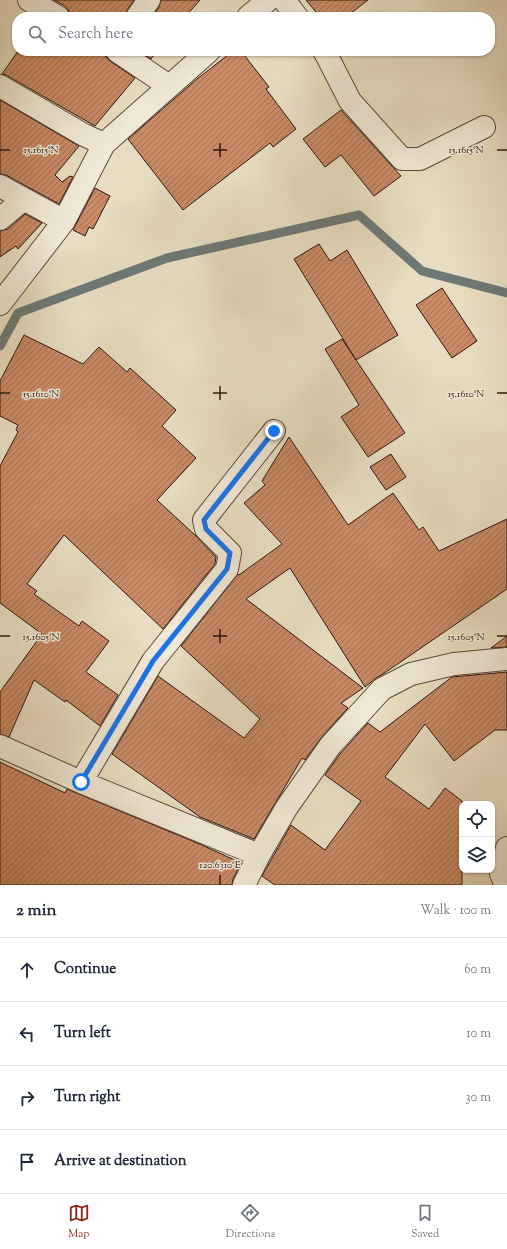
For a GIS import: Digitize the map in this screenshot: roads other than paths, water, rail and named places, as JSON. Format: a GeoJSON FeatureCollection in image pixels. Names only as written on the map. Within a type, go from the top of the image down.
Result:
{"type":"FeatureCollection","features":[{"type":"Feature","properties":{"kind":"street"},"geometry":{"type":"LineString","coordinates":[[140,12],[149,0]]}},
{"type":"Feature","properties":{"kind":"street"},"geometry":{"type":"LineString","coordinates":[[254,12],[268,0]]}},
{"type":"Feature","properties":{"kind":"street"},"geometry":{"type":"LineString","coordinates":[[284,0],[293,12]]}},
{"type":"Feature","properties":{"kind":"street"},"geometry":{"type":"LineString","coordinates":[[37,2],[51,12]]}},
{"type":"Feature","properties":{"kind":"street"},"geometry":{"type":"LineString","coordinates":[[124,56],[169,86]]}},
{"type":"Feature","properties":{"kind":"street"},"geometry":{"type":"LineString","coordinates":[[0,304],[64,221],[104,144],[203,56]]}},
{"type":"Feature","properties":{"kind":"street"},"geometry":{"type":"LineString","coordinates":[[327,56],[350,101],[402,159],[420,159],[484,127]]}},
{"type":"Feature","properties":{"kind":"street"},"geometry":{"type":"LineString","coordinates":[[0,86],[84,135],[104,144]]}},
{"type":"Feature","properties":{"kind":"street"},"geometry":{"type":"LineString","coordinates":[[0,186],[64,221]]}},
{"type":"Feature","properties":{"kind":"street"},"geometry":{"type":"LineString","coordinates":[[0,219],[24,199]]}},
{"type":"Feature","properties":{"kind":"street"},"geometry":{"type":"LineString","coordinates":[[81,782],[153,661],[227,569],[230,553],[206,529],[204,520],[274,431]]}},
{"type":"Feature","properties":{"kind":"street"},"geometry":{"type":"LineString","coordinates":[[244,885],[259,855],[287,807],[330,746],[382,689],[411,674],[454,664],[507,659]]}},
{"type":"Feature","properties":{"kind":"street"},"geometry":{"type":"LineString","coordinates":[[0,746],[81,782],[259,855]]}},
{"type":"Feature","properties":{"kind":"street"},"geometry":{"type":"LineString","coordinates":[[506,885],[501,874],[507,848]]}},
{"type":"Feature","properties":{"kind":"waterway"},"geometry":{"type":"LineString","coordinates":[[0,346],[18,313],[167,258],[359,215],[422,271],[507,293]]}}]}
